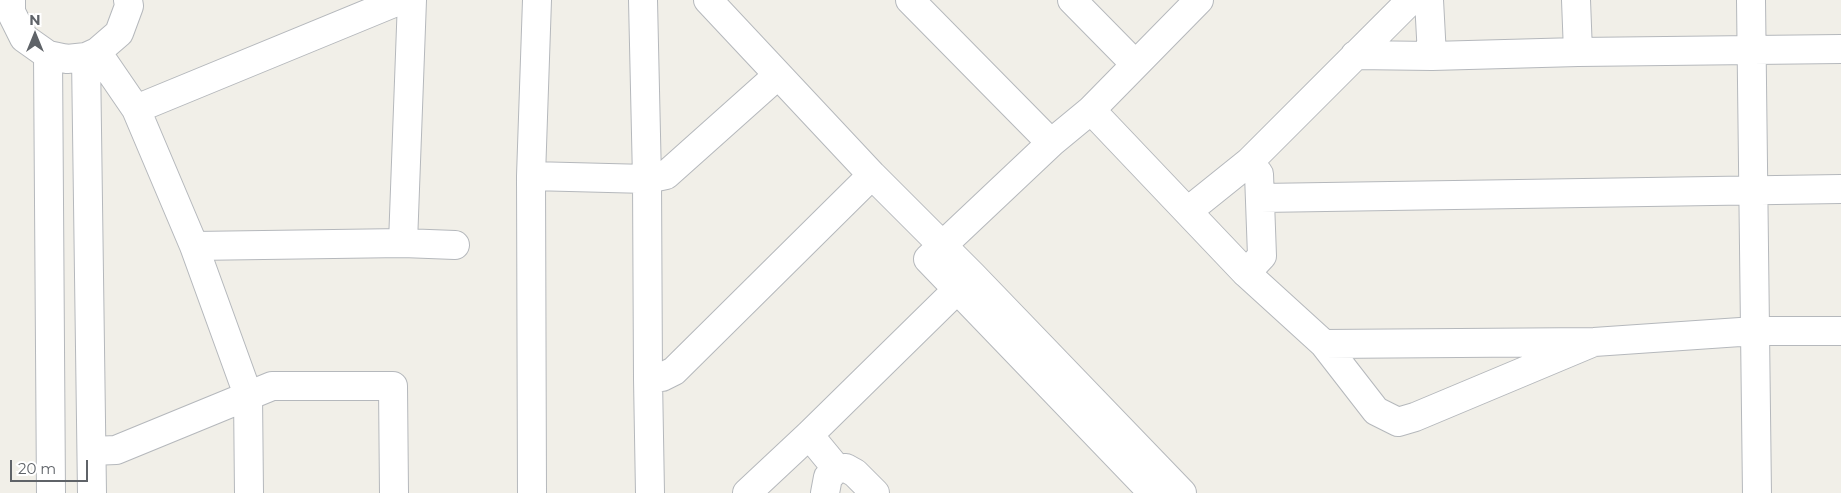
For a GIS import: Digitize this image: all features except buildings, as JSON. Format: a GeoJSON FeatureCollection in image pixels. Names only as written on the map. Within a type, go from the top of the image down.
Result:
{"type":"FeatureCollection","features":[{"type":"Feature","properties":{"kind":"street"},"geometry":{"type":"LineString","coordinates":[[11,0],[11,12],[24,38],[48,55],[67,59],[91,55],[119,33],[129,6],[128,0]]}},
{"type":"Feature","properties":{"kind":"street"},"geometry":{"type":"LineString","coordinates":[[136,109],[401,0]]}},
{"type":"Feature","properties":{"kind":"street"},"geometry":{"type":"LineString","coordinates":[[403,243],[412,0]]}},
{"type":"Feature","properties":{"kind":"street"},"geometry":{"type":"LineString","coordinates":[[532,493],[531,176],[537,0]]}},
{"type":"Feature","properties":{"kind":"street"},"geometry":{"type":"LineString","coordinates":[[643,0],[650,493]]}},
{"type":"Feature","properties":{"kind":"street"},"geometry":{"type":"LineString","coordinates":[[708,0],[872,175],[935,251],[1182,493]]}},
{"type":"Feature","properties":{"kind":"street"},"geometry":{"type":"LineString","coordinates":[[910,0],[1051,143]]}},
{"type":"Feature","properties":{"kind":"street"},"geometry":{"type":"LineString","coordinates":[[1072,0],[1135,64]]}},
{"type":"Feature","properties":{"kind":"street"},"geometry":{"type":"LineString","coordinates":[[935,251],[1051,143],[1090,110],[1199,0]]}},
{"type":"Feature","properties":{"kind":"street"},"geometry":{"type":"LineString","coordinates":[[1188,211],[1248,162],[1411,0]]}},
{"type":"Feature","properties":{"kind":"street"},"geometry":{"type":"LineString","coordinates":[[1429,0],[1432,56]]}},
{"type":"Feature","properties":{"kind":"street"},"geometry":{"type":"LineString","coordinates":[[1576,0],[1578,52]]}},
{"type":"Feature","properties":{"kind":"street"},"geometry":{"type":"LineString","coordinates":[[1751,0],[1757,493]]}},
{"type":"Feature","properties":{"kind":"street"},"geometry":{"type":"LineString","coordinates":[[1355,55],[1432,56],[1841,48]]}},
{"type":"Feature","properties":{"kind":"street"},"geometry":{"type":"LineString","coordinates":[[48,55],[51,493]]}},
{"type":"Feature","properties":{"kind":"street"},"geometry":{"type":"LineString","coordinates":[[91,55],[136,109],[194,246],[248,395],[249,493]]}},
{"type":"Feature","properties":{"kind":"street"},"geometry":{"type":"LineString","coordinates":[[91,55],[92,493]]}},
{"type":"Feature","properties":{"kind":"street"},"geometry":{"type":"LineString","coordinates":[[531,176],[646,179],[666,175],[778,75]]}},
{"type":"Feature","properties":{"kind":"street"},"geometry":{"type":"LineString","coordinates":[[1090,110],[1246,273],[1324,344],[1376,411],[1398,422],[1594,342]]}},
{"type":"Feature","properties":{"kind":"street"},"geometry":{"type":"LineString","coordinates":[[1246,273],[1262,256],[1259,174],[1248,162]]}},
{"type":"Feature","properties":{"kind":"street"},"geometry":{"type":"LineString","coordinates":[[648,379],[662,377],[674,371],[872,175]]}},
{"type":"Feature","properties":{"kind":"street"},"geometry":{"type":"LineString","coordinates":[[1261,198],[1841,189]]}},
{"type":"Feature","properties":{"kind":"street"},"geometry":{"type":"LineString","coordinates":[[194,246],[455,244]]}},
{"type":"Feature","properties":{"kind":"street"},"geometry":{"type":"LineString","coordinates":[[747,493],[965,282]]}},
{"type":"Feature","properties":{"kind":"street"},"geometry":{"type":"LineString","coordinates":[[965,282],[1153,493]]}},
{"type":"Feature","properties":{"kind":"street"},"geometry":{"type":"LineString","coordinates":[[1324,344],[1594,342],[1755,331],[1841,331]]}},
{"type":"Feature","properties":{"kind":"street"},"geometry":{"type":"LineString","coordinates":[[92,451],[116,450],[272,386],[393,386],[394,493]]}},
{"type":"Feature","properties":{"kind":"street"},"geometry":{"type":"LineString","coordinates":[[809,435],[837,469]]}},
{"type":"Feature","properties":{"kind":"street"},"geometry":{"type":"LineString","coordinates":[[825,493],[828,477],[837,469],[846,468],[856,473],[875,493]]}}]}
